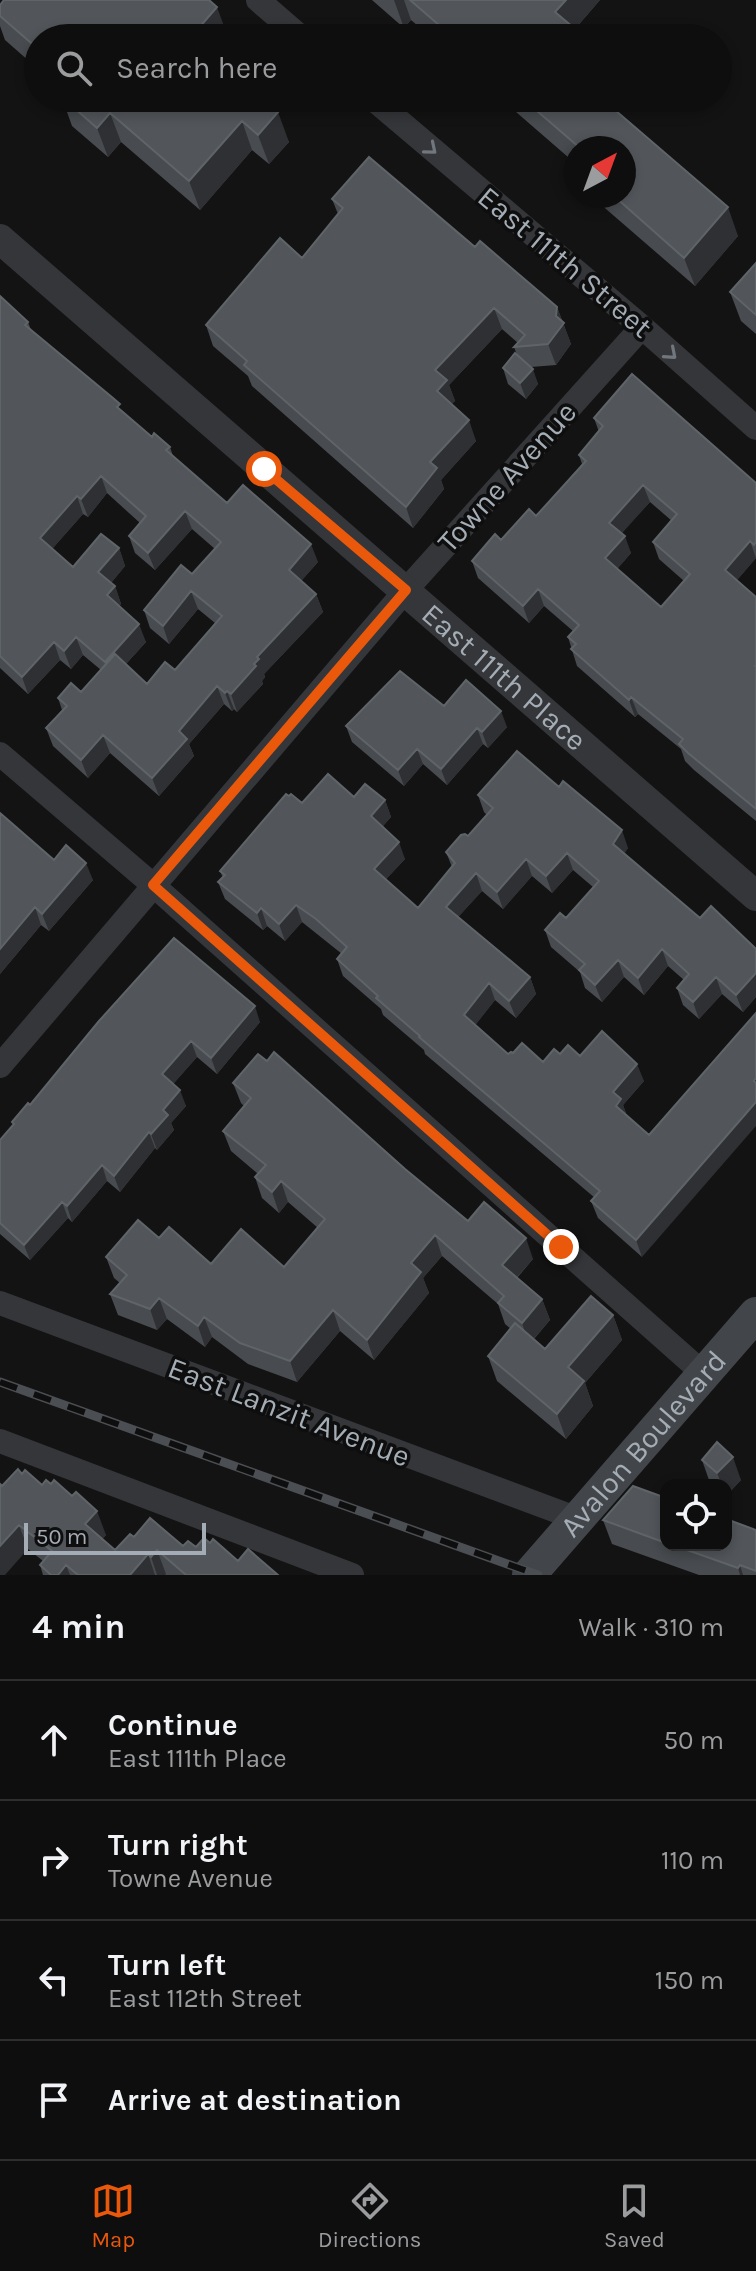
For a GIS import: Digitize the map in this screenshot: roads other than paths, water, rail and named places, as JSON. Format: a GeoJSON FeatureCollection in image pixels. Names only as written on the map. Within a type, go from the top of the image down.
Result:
{"type":"FeatureCollection","features":[{"type":"Feature","properties":{"kind":"main road","name":"Avalon Boulevard"},"geometry":{"type":"LineString","coordinates":[[529,1575],[756,1314]]}},
{"type":"Feature","properties":{"kind":"street"},"geometry":{"type":"LineString","coordinates":[[258,0],[286,24]]}},
{"type":"Feature","properties":{"kind":"street","name":"East 111th Street"},"geometry":{"type":"LineString","coordinates":[[389,112],[756,428]]}},
{"type":"Feature","properties":{"kind":"street","name":"East 111th Place"},"geometry":{"type":"LineString","coordinates":[[0,239],[756,896]]}},
{"type":"Feature","properties":{"kind":"street","name":"Towne Avenue"},"geometry":{"type":"LineString","coordinates":[[0,1066],[406,590],[642,327]]}},
{"type":"Feature","properties":{"kind":"street"},"geometry":{"type":"LineString","coordinates":[[0,754],[153,885],[704,1374]]}},
{"type":"Feature","properties":{"kind":"street","name":"East Lanzit Avenue"},"geometry":{"type":"LineString","coordinates":[[0,1303],[578,1519]]}},
{"type":"Feature","properties":{"kind":"street"},"geometry":{"type":"LineString","coordinates":[[0,1441],[352,1575]]}},
{"type":"Feature","properties":{"kind":"railway"},"geometry":{"type":"LineString","coordinates":[[0,1382],[538,1575]]}}]}
